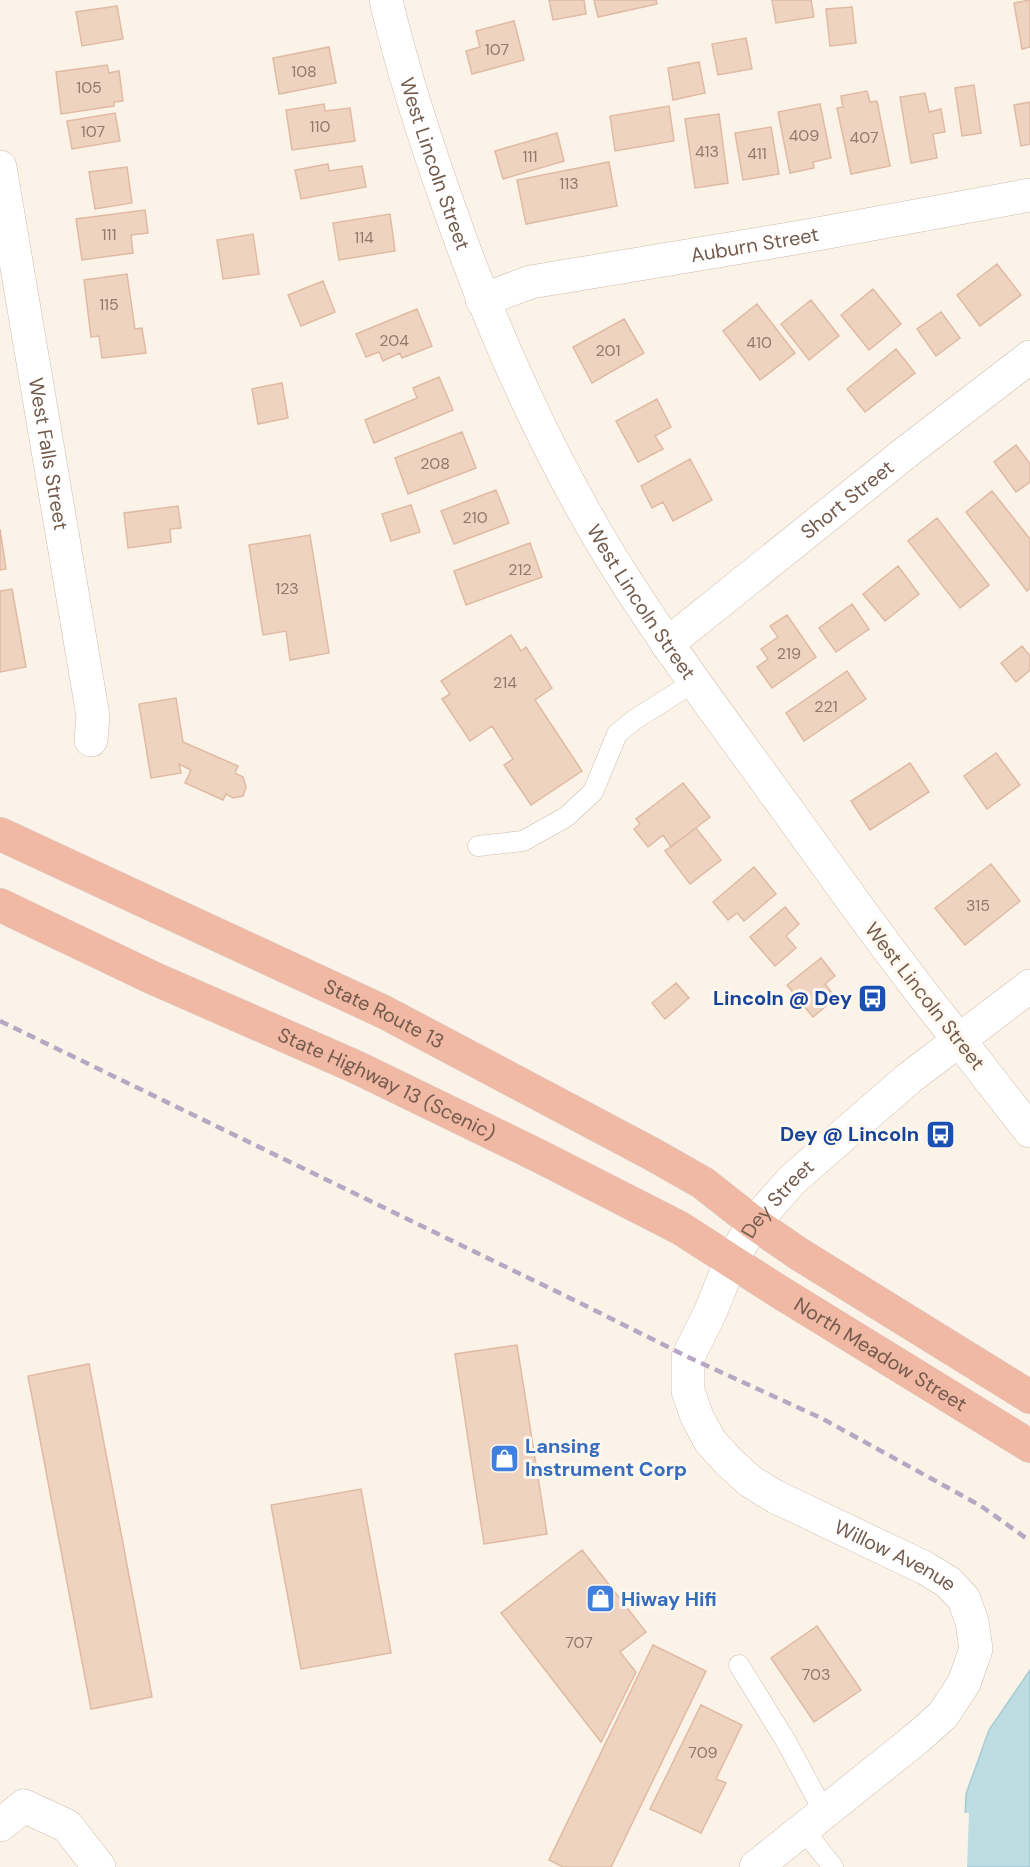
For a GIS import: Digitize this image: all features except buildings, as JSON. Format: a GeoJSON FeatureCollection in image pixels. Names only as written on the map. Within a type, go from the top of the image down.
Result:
{"type":"FeatureCollection","features":[{"type":"Feature","properties":{"kind":"highway","name":"State Route 13"},"geometry":{"type":"LineString","coordinates":[[0,834],[384,1012],[470,1056],[703,1183],[754,1223]]}},
{"type":"Feature","properties":{"kind":"highway","name":"State Highway 13 (Scenic)"},"geometry":{"type":"LineString","coordinates":[[0,906],[153,978],[356,1066],[660,1218],[731,1261]]}},
{"type":"Feature","properties":{"kind":"highway"},"geometry":{"type":"LineString","coordinates":[[754,1223],[1030,1397]]}},
{"type":"Feature","properties":{"kind":"highway","name":"North Meadow Street"},"geometry":{"type":"LineString","coordinates":[[731,1261],[1030,1446]]}},
{"type":"Feature","properties":{"kind":"street","name":"West Lincoln Street"},"geometry":{"type":"LineString","coordinates":[[386,0],[396,43],[429,153],[482,300],[512,370],[563,472],[601,541],[667,644],[905,974],[1030,1131]]}},
{"type":"Feature","properties":{"kind":"street","name":"West Falls Street"},"geometry":{"type":"LineString","coordinates":[[0,167],[93,716],[91,740]]}},
{"type":"Feature","properties":{"kind":"street","name":"Auburn Street"},"geometry":{"type":"LineString","coordinates":[[482,300],[531,282],[801,237],[1030,195]]}},
{"type":"Feature","properties":{"kind":"street","name":"Short Street"},"geometry":{"type":"LineString","coordinates":[[667,644],[909,450],[1030,357]]}},
{"type":"Feature","properties":{"kind":"street","name":"Dey Street"},"geometry":{"type":"LineString","coordinates":[[731,1261],[754,1223],[793,1179],[908,1079],[1030,986]]}},
{"type":"Feature","properties":{"kind":"street","name":"Willow Avenue"},"geometry":{"type":"LineString","coordinates":[[731,1261],[710,1313],[688,1357],[688,1391],[697,1417],[710,1441],[750,1481],[776,1497],[925,1568],[948,1582],[964,1599],[974,1631],[976,1648],[964,1683],[943,1715],[756,1867]]}},
{"type":"Feature","properties":{"kind":"street"},"geometry":{"type":"LineString","coordinates":[[0,1825],[24,1806],[67,1826],[99,1867]]}},
{"type":"Feature","properties":{"kind":"lane"},"geometry":{"type":"LineString","coordinates":[[478,846],[523,841],[566,817],[593,792],[617,734],[634,720],[694,682]]}},
{"type":"Feature","properties":{"kind":"lane"},"geometry":{"type":"LineString","coordinates":[[739,1665],[787,1743],[814,1821],[833,1867]]}},
{"type":"Feature","properties":{"kind":"water"},"geometry":{"type":"Polygon","coordinates":[[[1030,1670],[1030,1867],[963,1867],[966,1794],[989,1730],[1030,1670]]]}},
{"type":"Feature","properties":{"kind":"pier"},"geometry":{"type":"Polygon","coordinates":[[[962,1813],[969,1813],[967,1867],[960,1867],[962,1813]]]}},
{"type":"Feature","properties":{"kind":"railway"},"geometry":{"type":"LineString","coordinates":[[0,1021],[688,1357],[823,1419],[981,1506],[1030,1541]]}},
{"type":"Feature","properties":{"kind":"place","name":"Lincoln @ Dey"},"geometry":{"type":"Point","coordinates":[873,998]}},
{"type":"Feature","properties":{"kind":"place","name":"Dey @ Lincoln"},"geometry":{"type":"Point","coordinates":[940,1134]}},
{"type":"Feature","properties":{"kind":"place","name":"Lansing Instrument Corp"},"geometry":{"type":"Point","coordinates":[504,1458]}},
{"type":"Feature","properties":{"kind":"place","name":"Hiway Hifi"},"geometry":{"type":"Point","coordinates":[600,1599]}}]}
